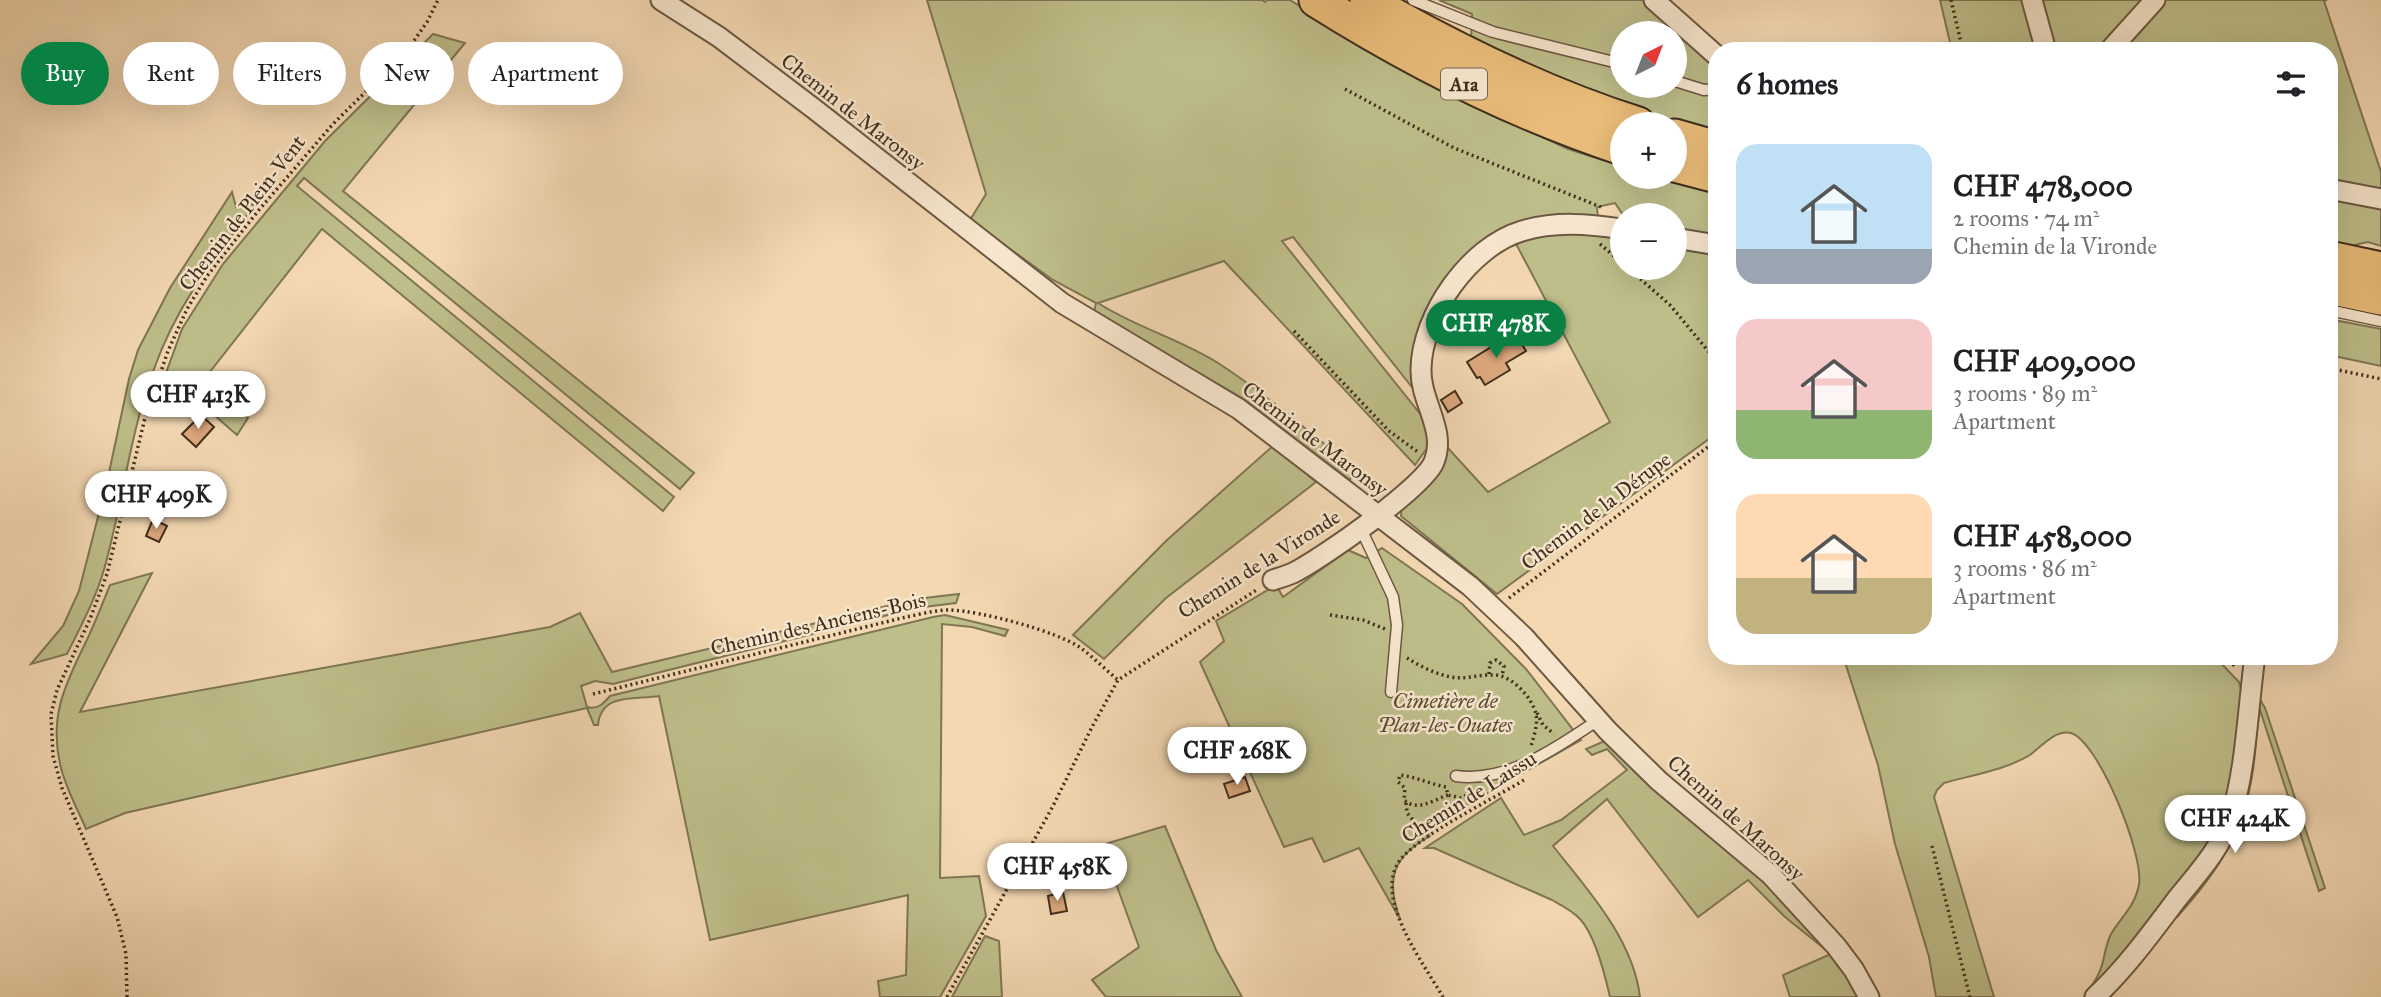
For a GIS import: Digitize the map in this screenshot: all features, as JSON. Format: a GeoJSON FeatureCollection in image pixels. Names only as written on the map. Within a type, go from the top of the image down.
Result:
{"type":"FeatureCollection","features":[{"type":"Feature","properties":{"kind":"highway","name":"A1a"},"geometry":{"type":"LineString","coordinates":[[1316,0],[1391,46],[1477,90],[1545,120],[1610,144]]}},
{"type":"Feature","properties":{"kind":"highway","name":"A1a"},"geometry":{"type":"LineString","coordinates":[[1367,0],[1499,70],[1610,114]]}},
{"type":"Feature","properties":{"kind":"highway"},"geometry":{"type":"LineString","coordinates":[[1687,139],[1708,145]]}},
{"type":"Feature","properties":{"kind":"highway"},"geometry":{"type":"LineString","coordinates":[[1687,168],[1708,174]]}},
{"type":"Feature","properties":{"kind":"highway"},"geometry":{"type":"LineString","coordinates":[[2338,260],[2381,269]]}},
{"type":"Feature","properties":{"kind":"highway"},"geometry":{"type":"LineString","coordinates":[[2338,288],[2381,298]]}},
{"type":"Feature","properties":{"kind":"street","name":"Chemin de Maronsy"},"geometry":{"type":"LineString","coordinates":[[661,0],[709,30],[792,92],[1062,303],[1239,409],[1496,608],[1598,720],[1659,781],[1771,875],[1836,946],[1869,997]]}},
{"type":"Feature","properties":{"kind":"street"},"geometry":{"type":"LineString","coordinates":[[1654,0],[1708,48]]}},
{"type":"Feature","properties":{"kind":"street"},"geometry":{"type":"LineString","coordinates":[[2032,0],[2044,42]]}},
{"type":"Feature","properties":{"kind":"street"},"geometry":{"type":"LineString","coordinates":[[2117,42],[2155,0]]}},
{"type":"Feature","properties":{"kind":"street"},"geometry":{"type":"LineString","coordinates":[[2338,191],[2381,199]]}},
{"type":"Feature","properties":{"kind":"street","name":"Chemin de la Vironde"},"geometry":{"type":"LineString","coordinates":[[1272,580],[1293,573],[1360,528],[1427,475],[1436,455],[1437,430],[1422,377],[1423,353],[1437,311],[1465,270],[1498,242],[1525,230],[1565,224],[1610,228]]}},
{"type":"Feature","properties":{"kind":"street"},"geometry":{"type":"LineString","coordinates":[[1687,240],[1708,244]]}},
{"type":"Feature","properties":{"kind":"street"},"geometry":{"type":"LineString","coordinates":[[2095,997],[2158,924],[2213,852],[2225,831],[2231,818],[2240,775],[2254,665]]}},
{"type":"Feature","properties":{"kind":"lane"},"geometry":{"type":"LineString","coordinates":[[1413,0],[1493,32],[1610,61]]}},
{"type":"Feature","properties":{"kind":"lane"},"geometry":{"type":"LineString","coordinates":[[1687,84],[1708,90]]}},
{"type":"Feature","properties":{"kind":"lane"},"geometry":{"type":"LineString","coordinates":[[2338,312],[2381,321]]}},
{"type":"Feature","properties":{"kind":"lane"},"geometry":{"type":"LineString","coordinates":[[1360,528],[1393,597],[1396,634],[1391,692]]}},
{"type":"Feature","properties":{"kind":"lane"},"geometry":{"type":"LineString","coordinates":[[1456,776],[1476,777],[1501,773],[1524,764],[1598,720]]}},
{"type":"Feature","properties":{"kind":"path","name":"Chemin de Plein-Vent"},"geometry":{"type":"LineString","coordinates":[[127,997],[126,954],[117,916],[62,788],[53,755],[51,714],[57,690],[90,620],[107,574],[148,409],[168,351],[187,309],[207,276],[266,201],[332,124],[407,51],[438,0]]}},
{"type":"Feature","properties":{"kind":"path"},"geometry":{"type":"LineString","coordinates":[[1951,0],[1961,42]]}},
{"type":"Feature","properties":{"kind":"path"},"geometry":{"type":"LineString","coordinates":[[1345,89],[1454,148],[1599,205]]}},
{"type":"Feature","properties":{"kind":"path"},"geometry":{"type":"LineString","coordinates":[[1642,280],[1670,305],[1708,351]]}},
{"type":"Feature","properties":{"kind":"path"},"geometry":{"type":"LineString","coordinates":[[1294,331],[1389,430],[1416,449]]}},
{"type":"Feature","properties":{"kind":"path"},"geometry":{"type":"LineString","coordinates":[[2338,371],[2381,379]]}},
{"type":"Feature","properties":{"kind":"path","name":"Chemin de la Dérupe"},"geometry":{"type":"LineString","coordinates":[[1496,608],[1708,447]]}},
{"type":"Feature","properties":{"kind":"path","name":"Chemin de la Vironde"},"geometry":{"type":"LineString","coordinates":[[947,997],[1053,806],[1118,680],[1272,580]]}},
{"type":"Feature","properties":{"kind":"path","name":"Chemin des Anciens-Bois"},"geometry":{"type":"LineString","coordinates":[[593,694],[902,618],[947,610],[997,619],[1063,639],[1080,648],[1118,680]]}},
{"type":"Feature","properties":{"kind":"path"},"geometry":{"type":"LineString","coordinates":[[1330,615],[1363,620],[1396,634]]}},
{"type":"Feature","properties":{"kind":"path"},"geometry":{"type":"LineString","coordinates":[[1395,651],[1424,668],[1451,677],[1503,677],[1516,684],[1548,730],[1565,742]]}},
{"type":"Feature","properties":{"kind":"path"},"geometry":{"type":"LineString","coordinates":[[1489,675],[1488,666],[1496,660],[1504,666],[1503,677]]}},
{"type":"Feature","properties":{"kind":"path"},"geometry":{"type":"LineString","coordinates":[[1524,764],[1535,729],[1535,711]]}},
{"type":"Feature","properties":{"kind":"path"},"geometry":{"type":"LineString","coordinates":[[1413,820],[1407,813],[1402,796],[1405,788],[1398,782],[1401,775],[1446,787],[1448,795]]}},
{"type":"Feature","properties":{"kind":"path"},"geometry":{"type":"LineString","coordinates":[[1406,803],[1419,806],[1448,795],[1461,799],[1478,789],[1476,777]]}},
{"type":"Feature","properties":{"kind":"path","name":"Chemin de Laissu"},"geometry":{"type":"LineString","coordinates":[[1443,997],[1400,919],[1395,905],[1393,872],[1403,856],[1422,841],[1525,780]]}},
{"type":"Feature","properties":{"kind":"path"},"geometry":{"type":"LineString","coordinates":[[1437,785],[1440,797]]}},
{"type":"Feature","properties":{"kind":"path"},"geometry":{"type":"LineString","coordinates":[[1932,846],[1970,997]]}},
{"type":"Feature","properties":{"kind":"green space"},"geometry":{"type":"Polygon","coordinates":[[[927,0],[1290,0],[1402,70],[1568,149],[1610,162],[1610,189],[1687,189],[1687,184],[1708,190],[1708,236],[1687,232],[1687,203],[1610,203],[1597,207],[1598,218],[1547,216],[1500,229],[1468,253],[1429,304],[1411,364],[1415,391],[1293,237],[1282,241],[1429,425],[1427,448],[1415,465],[1224,261],[1098,303],[1188,347],[1236,375],[1355,469],[1350,480],[1242,398],[1094,312],[1096,303],[1053,280],[970,220],[986,194],[927,0]]]}},
{"type":"Feature","properties":{"kind":"green space"},"geometry":{"type":"Polygon","coordinates":[[[1439,0],[1643,0],[1666,21],[1610,21],[1610,98],[1687,98],[1687,40],[1708,60],[1708,130],[1687,124],[1687,112],[1645,112],[1471,42],[1472,14],[1439,0]]]}},
{"type":"Feature","properties":{"kind":"green space"},"geometry":{"type":"Polygon","coordinates":[[[1940,0],[2025,0],[2036,42],[1950,42],[1940,0]]]}},
{"type":"Feature","properties":{"kind":"green space"},"geometry":{"type":"Polygon","coordinates":[[[2038,0],[2145,0],[2108,42],[2049,42],[2038,0]]]}},
{"type":"Feature","properties":{"kind":"green space"},"geometry":{"type":"Polygon","coordinates":[[[2166,0],[2327,0],[2324,1],[2338,42],[2126,42],[2166,0]]]}},
{"type":"Feature","properties":{"kind":"green space"},"geometry":{"type":"Polygon","coordinates":[[[433,34],[465,43],[454,56],[454,42],[425,42],[433,34]]]}},
{"type":"Feature","properties":{"kind":"green space"},"geometry":{"type":"Polygon","coordinates":[[[2338,43],[2381,172],[2381,189],[2338,182],[2338,43]]]}},
{"type":"Feature","properties":{"kind":"green space"},"geometry":{"type":"Polygon","coordinates":[[[361,105],[414,105],[343,191],[694,473],[680,489],[304,178],[297,186],[674,497],[663,511],[322,229],[202,382],[248,418],[237,435],[166,373],[182,329],[223,264],[325,141],[361,105]]]}},
{"type":"Feature","properties":{"kind":"green space"},"geometry":{"type":"Polygon","coordinates":[[[232,192],[236,207],[248,200],[254,206],[197,283],[163,346],[139,417],[102,577],[93,600],[67,654],[31,664],[63,626],[79,591],[138,350],[170,288],[232,192]]]}},
{"type":"Feature","properties":{"kind":"green space"},"geometry":{"type":"Polygon","coordinates":[[[2338,198],[2381,209],[2381,246],[2368,242],[2350,246],[2338,243],[2338,198]]]}},
{"type":"Feature","properties":{"kind":"green space"},"geometry":{"type":"Polygon","coordinates":[[[1575,230],[1610,237],[1610,280],[1687,280],[1687,248],[1708,252],[1708,440],[1497,594],[1401,516],[1402,505],[1439,467],[1448,448],[1488,492],[1610,422],[1514,240],[1575,230]]]}},
{"type":"Feature","properties":{"kind":"green space"},"geometry":{"type":"Polygon","coordinates":[[[2338,321],[2381,329],[2381,366],[2338,357],[2338,321]]]}},
{"type":"Feature","properties":{"kind":"green space"},"geometry":{"type":"Polygon","coordinates":[[[1274,445],[1316,482],[1166,598],[1104,659],[1073,635],[1167,540],[1274,445]]]}},
{"type":"Feature","properties":{"kind":"green space","name":"Cimetière de Plan-les-Ouates"},"geometry":{"type":"Polygon","coordinates":[[[1382,548],[1462,604],[1526,669],[1581,740],[1424,829],[1430,836],[1408,852],[1395,870],[1393,892],[1400,919],[1359,848],[1324,862],[1312,838],[1284,847],[1200,662],[1224,641],[1216,621],[1276,585],[1283,597],[1348,550],[1366,558],[1382,548]]]}},
{"type":"Feature","properties":{"kind":"green space"},"geometry":{"type":"Polygon","coordinates":[[[152,573],[80,712],[550,627],[580,613],[612,672],[916,599],[959,594],[956,603],[916,608],[613,684],[595,681],[581,686],[587,707],[594,708],[610,696],[933,617],[945,615],[1008,630],[1005,636],[972,627],[942,624],[940,878],[979,876],[986,916],[940,997],[880,997],[878,981],[906,975],[908,895],[710,940],[659,696],[613,702],[601,714],[598,725],[594,725],[587,708],[125,813],[86,829],[60,764],[57,733],[60,705],[110,585],[152,573]]]}},
{"type":"Feature","properties":{"kind":"green space"},"geometry":{"type":"Polygon","coordinates":[[[1846,665],[2223,665],[2239,682],[2242,692],[2228,801],[2205,855],[2087,997],[2084,997],[2099,974],[2111,934],[2131,905],[2137,891],[2139,870],[2117,801],[2094,756],[2082,741],[2071,733],[2059,734],[2020,760],[1944,783],[1934,797],[1994,997],[1936,997],[1929,957],[1895,844],[1878,765],[1846,665]]]}},
{"type":"Feature","properties":{"kind":"green space"},"geometry":{"type":"Polygon","coordinates":[[[2256,693],[2265,708],[2325,888],[2319,891],[2260,710],[2249,792],[2236,832],[2217,867],[2177,917],[2173,915],[2219,856],[2256,693]]]}},
{"type":"Feature","properties":{"kind":"green space"},"geometry":{"type":"Polygon","coordinates":[[[1607,740],[1661,793],[1771,884],[1821,939],[1849,978],[1859,997],[1790,997],[1783,975],[1831,954],[1785,917],[1748,880],[1698,917],[1607,799],[1553,846],[1619,935],[1636,976],[1640,997],[1610,997],[1599,956],[1590,935],[1580,919],[1570,911],[1552,900],[1434,848],[1425,848],[1501,798],[1524,835],[1561,820],[1627,770],[1607,749],[1592,755],[1586,749],[1607,740]]]}},
{"type":"Feature","properties":{"kind":"green space"},"geometry":{"type":"Polygon","coordinates":[[[1165,826],[1216,950],[1242,997],[1106,997],[1092,980],[1139,947],[1102,845],[1165,826]]]}},
{"type":"Feature","properties":{"kind":"green space"},"geometry":{"type":"Polygon","coordinates":[[[985,936],[999,941],[1002,997],[952,997],[985,936]]]}},
{"type":"Feature","properties":{"kind":"building"},"geometry":{"type":"Polygon","coordinates":[[[1517,336],[1526,351],[1506,363],[1510,370],[1485,385],[1467,362],[1496,344],[1498,348],[1517,336]]]}},
{"type":"Feature","properties":{"kind":"building"},"geometry":{"type":"Polygon","coordinates":[[[1455,391],[1462,403],[1448,412],[1441,400],[1455,391]]]}},
{"type":"Feature","properties":{"kind":"building"},"geometry":{"type":"Polygon","coordinates":[[[201,415],[214,427],[196,447],[182,434],[201,415]]]}},
{"type":"Feature","properties":{"kind":"building"},"geometry":{"type":"Polygon","coordinates":[[[153,519],[167,526],[159,542],[146,536],[153,519]]]}},
{"type":"Feature","properties":{"kind":"building"},"geometry":{"type":"Polygon","coordinates":[[[1245,777],[1250,791],[1229,798],[1224,784],[1245,777]]]}},
{"type":"Feature","properties":{"kind":"building"},"geometry":{"type":"Polygon","coordinates":[[[1063,892],[1067,911],[1051,914],[1048,896],[1063,892]]]}}]}
